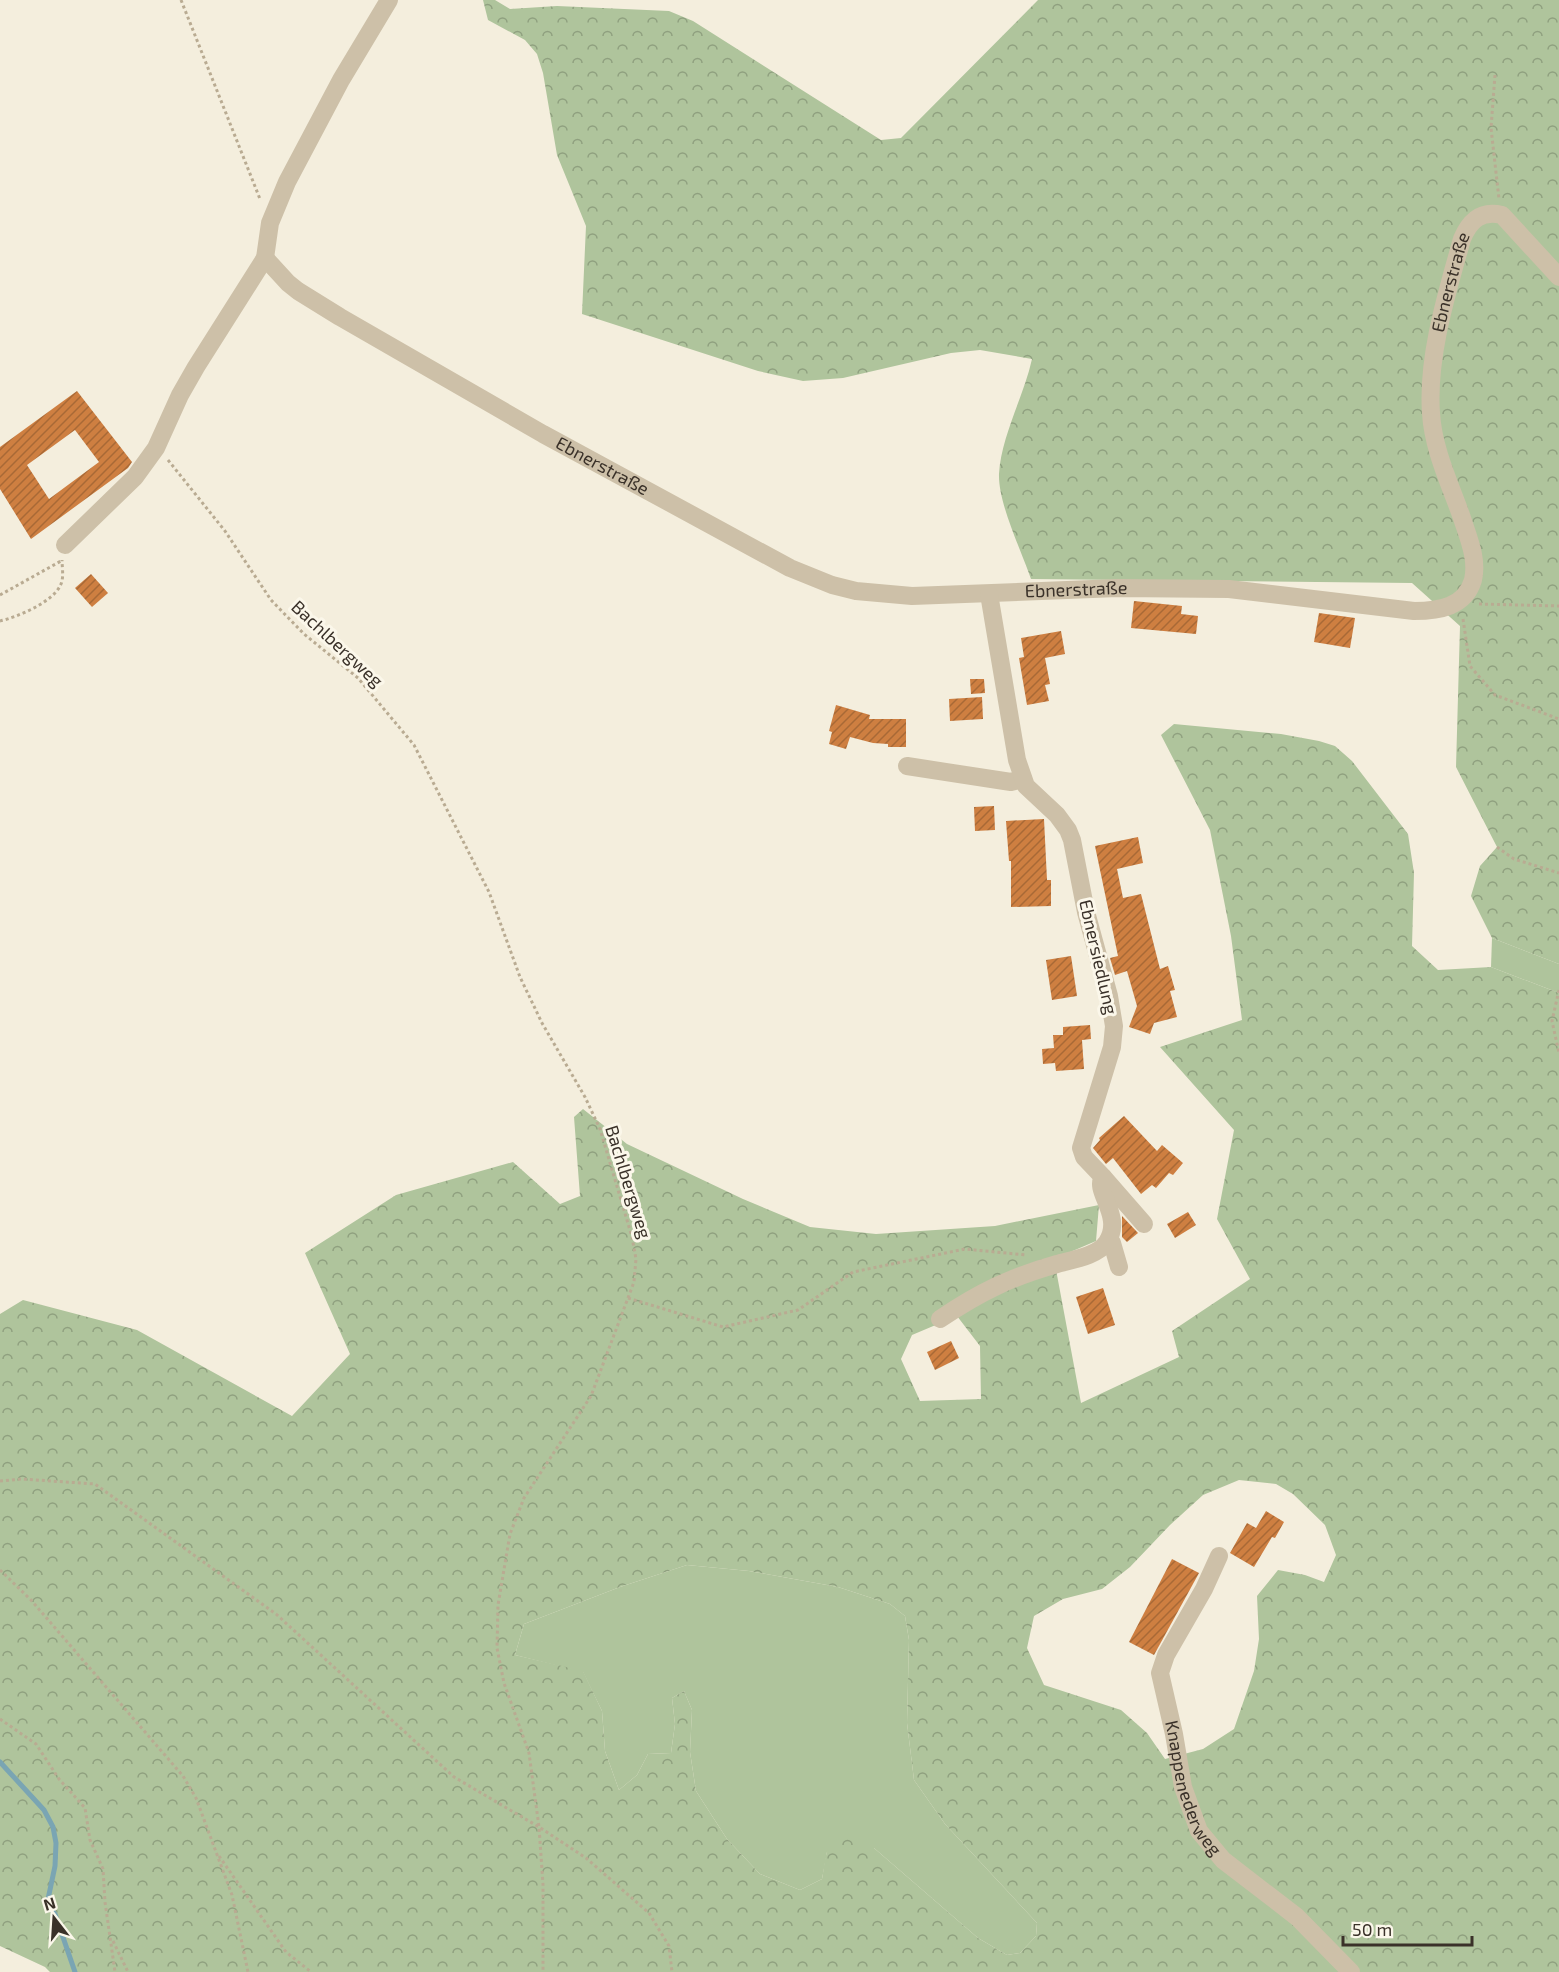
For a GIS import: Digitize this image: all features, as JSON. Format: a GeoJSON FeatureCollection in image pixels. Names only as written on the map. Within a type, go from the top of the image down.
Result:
{"type":"FeatureCollection","features":[{"type":"Feature","properties":{"kind":"street"},"geometry":{"type":"LineString","coordinates":[[64,553],[152,456],[180,395],[265,258],[270,223],[305,145],[389,0]]}},
{"type":"Feature","properties":{"kind":"street","name":"Ebnerstraße"},"geometry":{"type":"LineString","coordinates":[[265,258],[288,283],[350,323],[543,434],[790,568],[832,585],[879,594],[912,596],[1118,588],[1247,590],[1414,611],[1437,610],[1456,603],[1466,594],[1474,577],[1474,558],[1434,434],[1431,414],[1432,380],[1441,321],[1467,226],[1474,218],[1493,213],[1502,215]]}},
{"type":"Feature","properties":{"kind":"street"},"geometry":{"type":"LineString","coordinates":[[1502,215],[1559,277]]}},
{"type":"Feature","properties":{"kind":"street","name":"Ebnersiedlung"},"geometry":{"type":"LineString","coordinates":[[990,594],[1012,735],[1023,778],[1031,792],[1063,822],[1072,840],[1088,921],[1109,996],[1114,1036],[1081,1148],[1084,1157],[1144,1224]]}},
{"type":"Feature","properties":{"kind":"street"},"geometry":{"type":"LineString","coordinates":[[907,766],[1011,782],[1023,778]]}},
{"type":"Feature","properties":{"kind":"street"},"geometry":{"type":"LineString","coordinates":[[940,1319],[968,1300],[1010,1279],[1093,1253],[1104,1246],[1109,1239],[1112,1216],[1101,1189],[1100,1181],[1103,1177]]}},
{"type":"Feature","properties":{"kind":"street"},"geometry":{"type":"LineString","coordinates":[[1109,1239],[1115,1250],[1119,1267]]}},
{"type":"Feature","properties":{"kind":"street","name":"Knappenederweg"},"geometry":{"type":"LineString","coordinates":[[1219,1556],[1204,1589],[1166,1655],[1160,1674],[1188,1802],[1199,1831],[1208,1845],[1223,1860],[1297,1917],[1351,1972]]}},
{"type":"Feature","properties":{"kind":"path"},"geometry":{"type":"LineString","coordinates":[[181,0],[270,223]]}},
{"type":"Feature","properties":{"kind":"path"},"geometry":{"type":"LineString","coordinates":[[1495,75],[1491,128],[1494,169],[1502,215]]}},
{"type":"Feature","properties":{"kind":"path","name":"Bachlbergweg"},"geometry":{"type":"LineString","coordinates":[[160,440],[170,464],[225,531],[271,600],[304,634],[358,678],[414,745],[489,892],[520,977],[542,1023],[585,1097],[600,1129],[632,1237],[636,1259],[634,1282],[591,1396],[524,1498],[510,1534],[498,1605],[497,1648],[504,1683],[529,1753],[539,1827],[543,1884],[543,1972]]}},
{"type":"Feature","properties":{"kind":"path"},"geometry":{"type":"LineString","coordinates":[[0,595],[64,553]]}},
{"type":"Feature","properties":{"kind":"path"},"geometry":{"type":"LineString","coordinates":[[0,621],[11,618],[49,598],[60,587],[64,553]]}},
{"type":"Feature","properties":{"kind":"path"},"geometry":{"type":"LineString","coordinates":[[1559,606],[1456,603],[1463,620],[1470,666],[1495,695],[1559,719]]}},
{"type":"Feature","properties":{"kind":"path"},"geometry":{"type":"LineString","coordinates":[[1497,847],[1514,859],[1559,873]]}},
{"type":"Feature","properties":{"kind":"path"},"geometry":{"type":"LineString","coordinates":[[1559,990],[1552,1021],[1559,1053]]}},
{"type":"Feature","properties":{"kind":"path"},"geometry":{"type":"LineString","coordinates":[[628,1298],[723,1327],[798,1310],[853,1272],[965,1249],[1030,1256]]}},
{"type":"Feature","properties":{"kind":"path"},"geometry":{"type":"LineString","coordinates":[[0,1481],[22,1479],[95,1484],[276,1614],[454,1777],[539,1827],[586,1858],[649,1913],[669,1946],[672,1972]]}},
{"type":"Feature","properties":{"kind":"path"},"geometry":{"type":"LineString","coordinates":[[0,1570],[31,1600],[183,1776],[196,1798],[232,1895],[249,1972]]}},
{"type":"Feature","properties":{"kind":"path"},"geometry":{"type":"LineString","coordinates":[[0,1719],[36,1744],[59,1779],[85,1808],[90,1840],[103,1869],[105,1902],[115,1972]]}},
{"type":"Feature","properties":{"kind":"path"},"geometry":{"type":"LineString","coordinates":[[216,1852],[286,1952],[311,1972]]}},
{"type":"Feature","properties":{"kind":"path"},"geometry":{"type":"LineString","coordinates":[[111,1938],[128,1972]]}},
{"type":"Feature","properties":{"kind":"green space"},"geometry":{"type":"Polygon","coordinates":[[[483,0],[495,0],[510,9],[557,6],[669,11],[693,21],[881,140],[901,138],[1038,0],[1559,0],[1559,964],[1492,938],[1471,896],[1480,866],[1497,847],[1456,767],[1460,626],[1412,583],[1031,579],[1002,499],[999,474],[1008,431],[1032,359],[980,350],[951,353],[843,378],[803,381],[758,371],[582,314],[586,226],[557,155],[543,73],[537,54],[525,40],[488,20],[483,0]]]}},
{"type":"Feature","properties":{"kind":"green space"},"geometry":{"type":"Polygon","coordinates":[[[1174,724],[1281,734],[1335,746],[1352,761],[1408,834],[1414,873],[1412,946],[1438,970],[1491,967],[1559,993],[1559,1972],[50,1972],[45,1967],[0,1946],[0,1314],[23,1300],[137,1330],[292,1416],[350,1354],[305,1253],[396,1195],[513,1162],[560,1204],[580,1196],[574,1117],[583,1109],[627,1144],[743,1199],[810,1227],[876,1234],[995,1226],[1099,1205],[1096,1241],[1054,1259],[1081,1403],[1179,1357],[1172,1331],[1250,1279],[1217,1219],[1234,1130],[1160,1047],[1242,1020],[1231,936],[1210,830],[1161,735],[1174,724]],[[957,1316],[912,1335],[901,1359],[920,1401],[981,1399],[980,1346],[957,1316]],[[1239,1480],[1203,1495],[1170,1525],[1130,1567],[1102,1589],[1063,1599],[1034,1616],[1027,1648],[1044,1685],[1121,1710],[1147,1733],[1165,1759],[1203,1749],[1234,1729],[1254,1671],[1259,1639],[1257,1596],[1278,1570],[1305,1575],[1324,1582],[1336,1555],[1325,1525],[1293,1494],[1276,1484],[1239,1480]],[[687,1565],[620,1587],[524,1624],[515,1655],[583,1671],[602,1711],[605,1751],[619,1790],[637,1775],[648,1754],[671,1753],[675,1724],[672,1698],[684,1691],[692,1710],[690,1752],[696,1791],[727,1839],[760,1874],[800,1890],[822,1879],[827,1853],[833,1844],[843,1838],[856,1839],[874,1848],[978,1938],[1007,1955],[1020,1953],[1036,1936],[1037,1923],[945,1824],[914,1780],[907,1723],[909,1640],[905,1616],[890,1604],[838,1587],[749,1571],[687,1565]]]}},
{"type":"Feature","properties":{"kind":"green space"},"geometry":{"type":"Polygon","coordinates":[[[1492,938],[1559,964],[1559,993],[1491,967],[1492,938]]]}},
{"type":"Feature","properties":{"kind":"green space"},"geometry":{"type":"Polygon","coordinates":[[[687,1565],[749,1571],[838,1587],[890,1604],[905,1616],[909,1640],[907,1723],[914,1780],[945,1824],[1037,1923],[1036,1936],[1020,1953],[1007,1955],[978,1938],[874,1848],[827,1852],[822,1879],[800,1890],[760,1874],[727,1839],[696,1791],[690,1752],[692,1710],[684,1691],[672,1698],[675,1724],[671,1753],[648,1754],[637,1775],[619,1790],[605,1751],[602,1711],[583,1672],[515,1655],[524,1624],[620,1587],[687,1565]]]}},
{"type":"Feature","properties":{"kind":"building"},"geometry":{"type":"Polygon","coordinates":[[[77,391],[132,462],[128,468],[31,539],[0,489],[0,447],[77,391]],[[75,430],[27,465],[49,499],[99,462],[75,430]]]}},
{"type":"Feature","properties":{"kind":"building"},"geometry":{"type":"Polygon","coordinates":[[[91,574],[108,593],[92,607],[75,588],[91,574]]]}},
{"type":"Feature","properties":{"kind":"building"},"geometry":{"type":"Polygon","coordinates":[[[1134,601],[1182,606],[1181,614],[1198,616],[1196,634],[1131,628],[1134,601]]]}},
{"type":"Feature","properties":{"kind":"building"},"geometry":{"type":"Polygon","coordinates":[[[1319,613],[1355,618],[1350,648],[1314,642],[1319,613]]]}},
{"type":"Feature","properties":{"kind":"building"},"geometry":{"type":"Polygon","coordinates":[[[1061,631],[1065,654],[1045,658],[1050,684],[1045,685],[1049,701],[1027,705],[1019,658],[1024,657],[1021,638],[1061,631]]]}},
{"type":"Feature","properties":{"kind":"building"},"geometry":{"type":"Polygon","coordinates":[[[970,679],[984,679],[985,693],[971,694],[970,679]]]}},
{"type":"Feature","properties":{"kind":"building"},"geometry":{"type":"Polygon","coordinates":[[[982,697],[983,719],[950,721],[949,699],[982,697]]]}},
{"type":"Feature","properties":{"kind":"building"},"geometry":{"type":"Polygon","coordinates":[[[836,705],[870,715],[869,719],[906,719],[906,747],[888,747],[888,744],[850,737],[846,749],[829,744],[832,732],[829,731],[836,705]]]}},
{"type":"Feature","properties":{"kind":"building"},"geometry":{"type":"Polygon","coordinates":[[[994,806],[995,830],[975,831],[974,807],[994,806]]]}},
{"type":"Feature","properties":{"kind":"building"},"geometry":{"type":"Polygon","coordinates":[[[1044,819],[1047,880],[1051,880],[1051,906],[1011,907],[1011,861],[1009,861],[1006,821],[1044,819]]]}},
{"type":"Feature","properties":{"kind":"building"},"geometry":{"type":"Polygon","coordinates":[[[1138,837],[1143,863],[1117,869],[1123,898],[1141,894],[1160,969],[1168,966],[1175,990],[1170,991],[1177,1017],[1154,1023],[1150,1034],[1129,1027],[1137,1006],[1127,971],[1115,975],[1110,958],[1118,956],[1095,846],[1138,837]]]}},
{"type":"Feature","properties":{"kind":"building"},"geometry":{"type":"Polygon","coordinates":[[[1071,956],[1077,996],[1052,1000],[1046,960],[1071,956]]]}},
{"type":"Feature","properties":{"kind":"building"},"geometry":{"type":"Polygon","coordinates":[[[1090,1025],[1091,1039],[1082,1040],[1084,1069],[1056,1071],[1055,1063],[1043,1064],[1042,1049],[1054,1048],[1053,1035],[1063,1035],[1063,1027],[1090,1025]]]}},
{"type":"Feature","properties":{"kind":"building"},"geometry":{"type":"Polygon","coordinates":[[[1124,1116],[1157,1151],[1162,1145],[1183,1163],[1173,1175],[1169,1173],[1156,1188],[1152,1185],[1141,1194],[1113,1158],[1106,1164],[1093,1148],[1100,1140],[1099,1138],[1124,1116]]]}},
{"type":"Feature","properties":{"kind":"building"},"geometry":{"type":"Polygon","coordinates":[[[1188,1212],[1196,1225],[1175,1238],[1167,1224],[1188,1212]]]}},
{"type":"Feature","properties":{"kind":"building"},"geometry":{"type":"Polygon","coordinates":[[[1122,1216],[1138,1233],[1127,1242],[1122,1237],[1122,1216]]]}},
{"type":"Feature","properties":{"kind":"building"},"geometry":{"type":"Polygon","coordinates":[[[1103,1288],[1115,1325],[1088,1334],[1076,1297],[1103,1288]]]}},
{"type":"Feature","properties":{"kind":"building"},"geometry":{"type":"Polygon","coordinates":[[[951,1341],[959,1358],[935,1370],[927,1352],[951,1341]]]}},
{"type":"Feature","properties":{"kind":"building"},"geometry":{"type":"Polygon","coordinates":[[[1266,1511],[1284,1522],[1254,1567],[1230,1553],[1247,1523],[1256,1528],[1266,1511]]]}},
{"type":"Feature","properties":{"kind":"building"},"geometry":{"type":"Polygon","coordinates":[[[1172,1559],[1199,1573],[1154,1655],[1129,1642],[1172,1559]]]}},
{"type":"Feature","properties":{"kind":"waterway"},"geometry":{"type":"LineString","coordinates":[[0,1762],[44,1810],[53,1827],[56,1843],[55,1866],[47,1904],[55,1914],[75,1972]]}}]}
